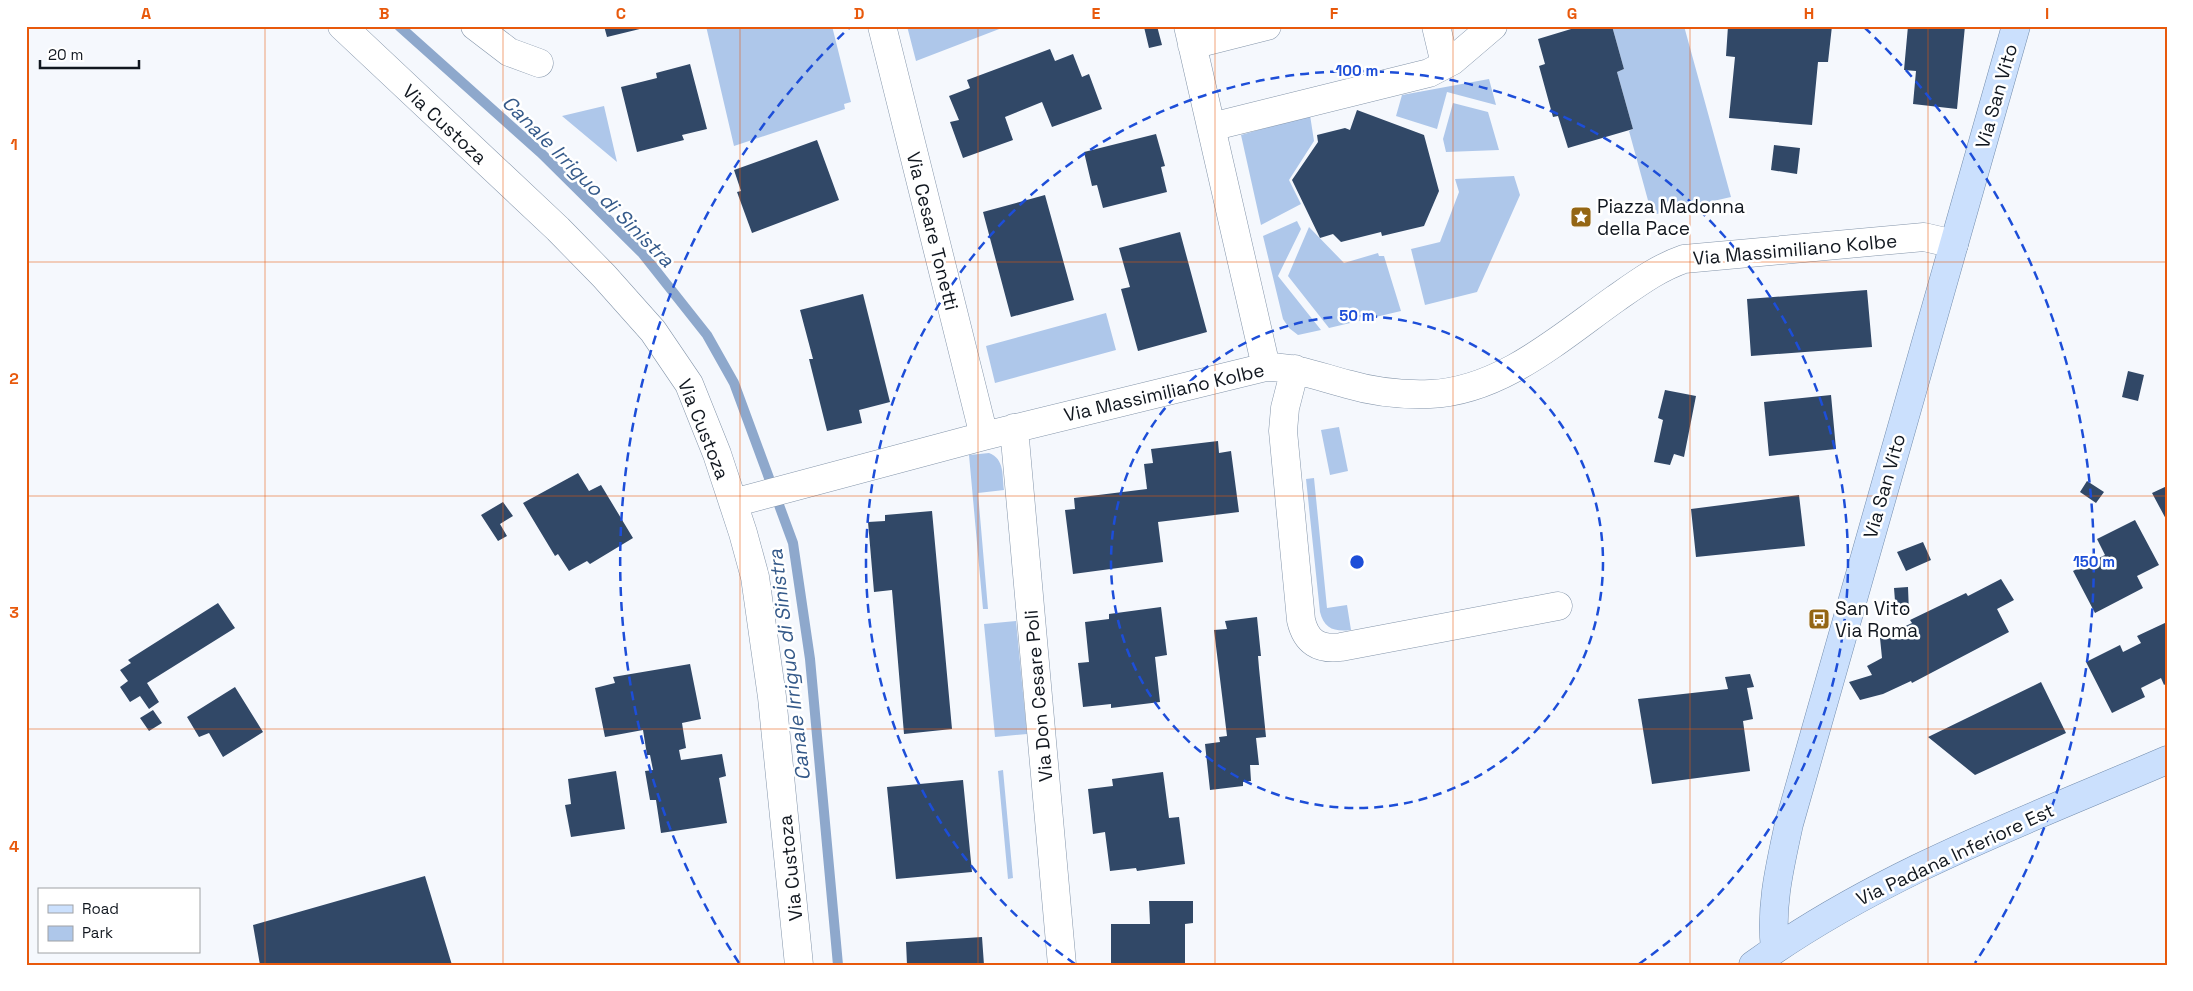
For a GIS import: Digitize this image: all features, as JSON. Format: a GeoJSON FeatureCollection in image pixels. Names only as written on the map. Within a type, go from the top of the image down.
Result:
{"type":"FeatureCollection","features":[{"type":"Feature","properties":{"kind":"main road","name":"Via San Vito"},"geometry":{"type":"LineString","coordinates":[[1775,949],[1774,900],[1789,824],[2016,26]]}},
{"type":"Feature","properties":{"kind":"main road","name":"Via Padana Inferiore Est"},"geometry":{"type":"LineString","coordinates":[[1753,965],[1775,949],[1854,901],[1938,858],[2167,760]]}},
{"type":"Feature","properties":{"kind":"street","name":"Via Custoza"},"geometry":{"type":"LineString","coordinates":[[342,26],[558,229],[604,276],[653,331],[673,359],[696,400],[743,501],[750,555],[759,597],[772,696],[800,965]]}},
{"type":"Feature","properties":{"kind":"street"},"geometry":{"type":"LineString","coordinates":[[475,26],[509,52],[538,63]]}},
{"type":"Feature","properties":{"kind":"street","name":"Via Cesare Tonetti"},"geometry":{"type":"LineString","coordinates":[[882,26],[984,436]]}},
{"type":"Feature","properties":{"kind":"street"},"geometry":{"type":"LineString","coordinates":[[1266,367],[1190,36],[1267,26]]}},
{"type":"Feature","properties":{"kind":"street"},"geometry":{"type":"LineString","coordinates":[[1436,26],[1445,64]]}},
{"type":"Feature","properties":{"kind":"street"},"geometry":{"type":"LineString","coordinates":[[1211,127],[1429,73],[1445,64],[1493,26]]}},
{"type":"Feature","properties":{"kind":"street","name":"Via Massimiliano Kolbe"},"geometry":{"type":"LineString","coordinates":[[743,501],[1014,428],[1266,367],[1294,369],[1380,391],[1414,394],[1447,392],[1480,383],[1518,366],[1648,276],[1684,259],[1924,237],[1954,244]]}},
{"type":"Feature","properties":{"kind":"street"},"geometry":{"type":"LineString","coordinates":[[1294,369],[1285,408],[1283,431],[1301,620],[1306,635],[1310,640],[1324,647],[1341,647],[1558,606]]}},
{"type":"Feature","properties":{"kind":"street","name":"Via Don Cesare Poli"},"geometry":{"type":"LineString","coordinates":[[1014,428],[1062,965]]}},
{"type":"Feature","properties":{"kind":"green space"},"geometry":{"type":"Polygon","coordinates":[[[706,26],[832,26],[851,102],[844,104],[845,109],[734,146],[706,26]]]}},
{"type":"Feature","properties":{"kind":"green space"},"geometry":{"type":"Polygon","coordinates":[[[907,26],[1007,26],[916,61],[907,26]]]}},
{"type":"Feature","properties":{"kind":"green space"},"geometry":{"type":"Polygon","coordinates":[[[1612,26],[1684,26],[1731,197],[1652,215],[1629,131],[1633,129],[1617,72],[1624,69],[1612,26]]]}},
{"type":"Feature","properties":{"kind":"green space"},"geometry":{"type":"Polygon","coordinates":[[[1489,79],[1496,105],[1447,92],[1437,129],[1396,116],[1402,95],[1489,79]]]}},
{"type":"Feature","properties":{"kind":"green space"},"geometry":{"type":"Polygon","coordinates":[[[1453,103],[1488,112],[1499,150],[1446,152],[1443,139],[1453,103]]]}},
{"type":"Feature","properties":{"kind":"green space"},"geometry":{"type":"Polygon","coordinates":[[[604,106],[617,162],[562,116],[604,106]]]}},
{"type":"Feature","properties":{"kind":"green space"},"geometry":{"type":"Polygon","coordinates":[[[1310,115],[1314,141],[1289,180],[1301,204],[1261,225],[1241,135],[1310,115]]]}},
{"type":"Feature","properties":{"kind":"green space"},"geometry":{"type":"Polygon","coordinates":[[[1514,176],[1520,195],[1477,292],[1425,305],[1411,249],[1440,242],[1459,192],[1455,179],[1514,176]]]}},
{"type":"Feature","properties":{"kind":"green space"},"geometry":{"type":"Polygon","coordinates":[[[1297,221],[1301,229],[1278,276],[1321,330],[1298,335],[1289,328],[1283,319],[1263,236],[1297,221]]]}},
{"type":"Feature","properties":{"kind":"green space"},"geometry":{"type":"Polygon","coordinates":[[[1309,227],[1344,263],[1378,253],[1379,256],[1384,256],[1401,311],[1329,328],[1288,276],[1309,227]]]}},
{"type":"Feature","properties":{"kind":"green space"},"geometry":{"type":"Polygon","coordinates":[[[1106,313],[1116,350],[995,383],[986,346],[1106,313]]]}},
{"type":"Feature","properties":{"kind":"green space"},"geometry":{"type":"Polygon","coordinates":[[[1339,427],[1348,471],[1330,475],[1321,430],[1339,427]]]}},
{"type":"Feature","properties":{"kind":"green space"},"geometry":{"type":"Polygon","coordinates":[[[989,453],[998,459],[1003,474],[1004,490],[978,493],[988,609],[983,609],[969,455],[989,453]]]}},
{"type":"Feature","properties":{"kind":"green space"},"geometry":{"type":"Polygon","coordinates":[[[1314,478],[1327,608],[1347,605],[1351,630],[1335,630],[1327,626],[1320,612],[1306,479],[1314,478]]]}},
{"type":"Feature","properties":{"kind":"green space"},"geometry":{"type":"Polygon","coordinates":[[[1016,621],[1027,734],[995,737],[984,624],[1016,621]]]}},
{"type":"Feature","properties":{"kind":"green space"},"geometry":{"type":"Polygon","coordinates":[[[1003,770],[1013,878],[1008,879],[998,771],[1003,770]]]}},
{"type":"Feature","properties":{"kind":"building"},"geometry":{"type":"Polygon","coordinates":[[[604,26],[648,26],[648,27],[607,37],[604,26]]]}},
{"type":"Feature","properties":{"kind":"building"},"geometry":{"type":"Polygon","coordinates":[[[1157,26],[1162,45],[1149,48],[1144,27],[1157,26]]]}},
{"type":"Feature","properties":{"kind":"building"},"geometry":{"type":"Polygon","coordinates":[[[1581,26],[1612,26],[1624,69],[1617,72],[1633,129],[1568,148],[1558,116],[1553,117],[1539,66],[1545,64],[1538,39],[1581,26]]]}},
{"type":"Feature","properties":{"kind":"building"},"geometry":{"type":"Polygon","coordinates":[[[1728,26],[1832,26],[1828,62],[1818,62],[1812,125],[1729,118],[1735,57],[1726,56],[1728,26]]]}},
{"type":"Feature","properties":{"kind":"building"},"geometry":{"type":"Polygon","coordinates":[[[1908,26],[1965,26],[1957,109],[1913,104],[1916,71],[1904,70],[1908,26]]]}},
{"type":"Feature","properties":{"kind":"building"},"geometry":{"type":"Polygon","coordinates":[[[1050,49],[1055,61],[1073,54],[1082,77],[1089,74],[1102,109],[1052,127],[1042,102],[1005,117],[1013,140],[963,158],[950,122],[959,120],[949,96],[970,88],[967,80],[1050,49]]]}},
{"type":"Feature","properties":{"kind":"building"},"geometry":{"type":"Polygon","coordinates":[[[690,64],[707,129],[682,135],[684,140],[637,152],[621,87],[657,78],[656,73],[690,64]]]}},
{"type":"Feature","properties":{"kind":"building"},"geometry":{"type":"Polygon","coordinates":[[[1357,110],[1424,135],[1439,191],[1424,226],[1382,236],[1381,232],[1341,242],[1333,234],[1320,238],[1292,180],[1318,142],[1317,135],[1345,128],[1350,130],[1357,110]]]}},
{"type":"Feature","properties":{"kind":"building"},"geometry":{"type":"Polygon","coordinates":[[[1156,134],[1165,166],[1161,167],[1167,192],[1103,208],[1097,185],[1092,186],[1084,152],[1156,134]]]}},
{"type":"Feature","properties":{"kind":"building"},"geometry":{"type":"Polygon","coordinates":[[[817,140],[839,200],[752,233],[737,192],[741,191],[734,170],[817,140]]]}},
{"type":"Feature","properties":{"kind":"building"},"geometry":{"type":"Polygon","coordinates":[[[1774,145],[1800,148],[1797,174],[1771,170],[1774,145]]]}},
{"type":"Feature","properties":{"kind":"building"},"geometry":{"type":"Polygon","coordinates":[[[1045,195],[1074,300],[1011,317],[983,212],[1045,195]]]}},
{"type":"Feature","properties":{"kind":"building"},"geometry":{"type":"Polygon","coordinates":[[[1180,232],[1207,332],[1138,351],[1121,289],[1130,287],[1119,248],[1180,232]]]}},
{"type":"Feature","properties":{"kind":"building"},"geometry":{"type":"Polygon","coordinates":[[[1867,290],[1872,347],[1751,356],[1747,299],[1867,290]]]}},
{"type":"Feature","properties":{"kind":"building"},"geometry":{"type":"Polygon","coordinates":[[[863,294],[890,402],[859,410],[862,423],[827,431],[809,359],[813,359],[800,310],[863,294]]]}},
{"type":"Feature","properties":{"kind":"building"},"geometry":{"type":"Polygon","coordinates":[[[2128,371],[2144,375],[2138,401],[2122,397],[2128,371]]]}},
{"type":"Feature","properties":{"kind":"building"},"geometry":{"type":"Polygon","coordinates":[[[1665,390],[1696,396],[1684,457],[1674,454],[1670,465],[1654,462],[1663,420],[1658,418],[1665,390]]]}},
{"type":"Feature","properties":{"kind":"building"},"geometry":{"type":"Polygon","coordinates":[[[1831,395],[1836,449],[1769,456],[1764,402],[1831,395]]]}},
{"type":"Feature","properties":{"kind":"building"},"geometry":{"type":"Polygon","coordinates":[[[1218,441],[1219,453],[1231,451],[1239,512],[1158,522],[1163,562],[1073,574],[1065,510],[1075,509],[1074,498],[1147,489],[1144,464],[1153,463],[1151,449],[1218,441]]]}},
{"type":"Feature","properties":{"kind":"building"},"geometry":{"type":"Polygon","coordinates":[[[578,473],[589,491],[601,485],[633,538],[590,564],[587,561],[569,571],[558,554],[555,556],[523,503],[578,473]]]}},
{"type":"Feature","properties":{"kind":"building"},"geometry":{"type":"Polygon","coordinates":[[[2087,481],[2104,492],[2096,503],[2080,492],[2087,481]]]}},
{"type":"Feature","properties":{"kind":"building"},"geometry":{"type":"Polygon","coordinates":[[[2167,486],[2167,521],[2152,493],[2167,486]]]}},
{"type":"Feature","properties":{"kind":"building"},"geometry":{"type":"Polygon","coordinates":[[[1799,495],[1805,546],[1696,557],[1691,509],[1799,495]]]}},
{"type":"Feature","properties":{"kind":"building"},"geometry":{"type":"Polygon","coordinates":[[[503,502],[513,516],[500,524],[507,536],[498,541],[481,515],[503,502]]]}},
{"type":"Feature","properties":{"kind":"building"},"geometry":{"type":"Polygon","coordinates":[[[932,511],[952,729],[904,734],[892,590],[874,592],[868,522],[885,521],[885,515],[932,511]]]}},
{"type":"Feature","properties":{"kind":"building"},"geometry":{"type":"Polygon","coordinates":[[[2135,520],[2159,565],[2137,576],[2143,588],[2095,613],[2073,571],[2105,555],[2097,539],[2135,520]]]}},
{"type":"Feature","properties":{"kind":"building"},"geometry":{"type":"Polygon","coordinates":[[[1923,542],[1931,560],[1906,571],[1897,552],[1923,542]]]}},
{"type":"Feature","properties":{"kind":"building"},"geometry":{"type":"Polygon","coordinates":[[[2001,579],[2014,600],[1997,609],[2009,632],[1912,683],[1911,681],[1883,694],[1860,700],[1849,682],[1872,675],[1867,666],[1882,658],[1880,638],[1912,623],[1910,620],[1966,593],[1968,596],[2001,579]]]}},
{"type":"Feature","properties":{"kind":"building"},"geometry":{"type":"Polygon","coordinates":[[[1908,587],[1909,613],[1896,614],[1894,588],[1908,587]]]}},
{"type":"Feature","properties":{"kind":"building"},"geometry":{"type":"Polygon","coordinates":[[[218,603],[235,628],[147,683],[159,702],[149,709],[140,696],[130,702],[120,687],[128,681],[120,670],[131,663],[128,660],[218,603]]]}},
{"type":"Feature","properties":{"kind":"building"},"geometry":{"type":"Polygon","coordinates":[[[1161,607],[1167,655],[1155,657],[1160,702],[1111,708],[1111,704],[1083,707],[1078,663],[1089,662],[1085,622],[1109,619],[1109,614],[1161,607]]]}},
{"type":"Feature","properties":{"kind":"building"},"geometry":{"type":"Polygon","coordinates":[[[1257,617],[1261,656],[1258,656],[1266,737],[1256,738],[1259,765],[1250,765],[1251,781],[1243,782],[1243,786],[1210,790],[1205,744],[1220,742],[1219,737],[1227,736],[1214,630],[1227,629],[1225,621],[1257,617]]]}},
{"type":"Feature","properties":{"kind":"building"},"geometry":{"type":"Polygon","coordinates":[[[2167,622],[2167,683],[2164,685],[2161,678],[2141,688],[2145,697],[2112,713],[2086,662],[2120,645],[2123,652],[2141,643],[2137,636],[2167,622]]]}},
{"type":"Feature","properties":{"kind":"building"},"geometry":{"type":"Polygon","coordinates":[[[690,664],[701,719],[682,723],[686,748],[679,750],[681,760],[722,754],[726,776],[719,778],[727,823],[661,833],[656,800],[650,800],[645,771],[653,770],[650,755],[647,755],[643,730],[605,737],[595,688],[615,683],[613,677],[690,664]]]}},
{"type":"Feature","properties":{"kind":"building"},"geometry":{"type":"Polygon","coordinates":[[[1750,674],[1754,687],[1747,688],[1753,719],[1743,721],[1750,771],[1652,784],[1638,699],[1728,689],[1725,677],[1750,674]]]}},
{"type":"Feature","properties":{"kind":"building"},"geometry":{"type":"Polygon","coordinates":[[[2041,682],[2066,733],[1975,775],[1928,737],[2041,682]]]}},
{"type":"Feature","properties":{"kind":"building"},"geometry":{"type":"Polygon","coordinates":[[[235,687],[263,732],[223,757],[209,733],[199,737],[187,717],[235,687]]]}},
{"type":"Feature","properties":{"kind":"building"},"geometry":{"type":"Polygon","coordinates":[[[153,710],[162,723],[149,731],[140,718],[153,710]]]}},
{"type":"Feature","properties":{"kind":"building"},"geometry":{"type":"Polygon","coordinates":[[[616,771],[625,829],[571,837],[565,805],[571,804],[568,779],[616,771]]]}},
{"type":"Feature","properties":{"kind":"building"},"geometry":{"type":"Polygon","coordinates":[[[1163,772],[1169,818],[1179,817],[1185,864],[1137,871],[1136,868],[1110,871],[1105,832],[1093,834],[1088,789],[1113,786],[1112,779],[1163,772]]]}},
{"type":"Feature","properties":{"kind":"building"},"geometry":{"type":"Polygon","coordinates":[[[963,780],[972,872],[896,879],[887,787],[963,780]]]}},
{"type":"Feature","properties":{"kind":"building"},"geometry":{"type":"Polygon","coordinates":[[[425,876],[452,965],[260,965],[253,925],[425,876]]]}},
{"type":"Feature","properties":{"kind":"building"},"geometry":{"type":"Polygon","coordinates":[[[1149,901],[1193,901],[1193,923],[1185,924],[1185,965],[1111,965],[1111,924],[1150,924],[1149,901]]]}},
{"type":"Feature","properties":{"kind":"building"},"geometry":{"type":"Polygon","coordinates":[[[982,937],[984,965],[907,965],[906,942],[982,937]]]}},
{"type":"Feature","properties":{"kind":"waterway","name":"Canale Irriguo di Sinistra"},"geometry":{"type":"LineString","coordinates":[[399,26],[541,153],[642,253],[707,335],[734,383],[793,543],[810,659],[838,965]]}},
{"type":"Feature","properties":{"kind":"place","name":"Piazza Madonna della Pace"},"geometry":{"type":"Point","coordinates":[1581,217]}},
{"type":"Feature","properties":{"kind":"place","name":"San Vito Via Roma"},"geometry":{"type":"Point","coordinates":[1819,619]}}]}
